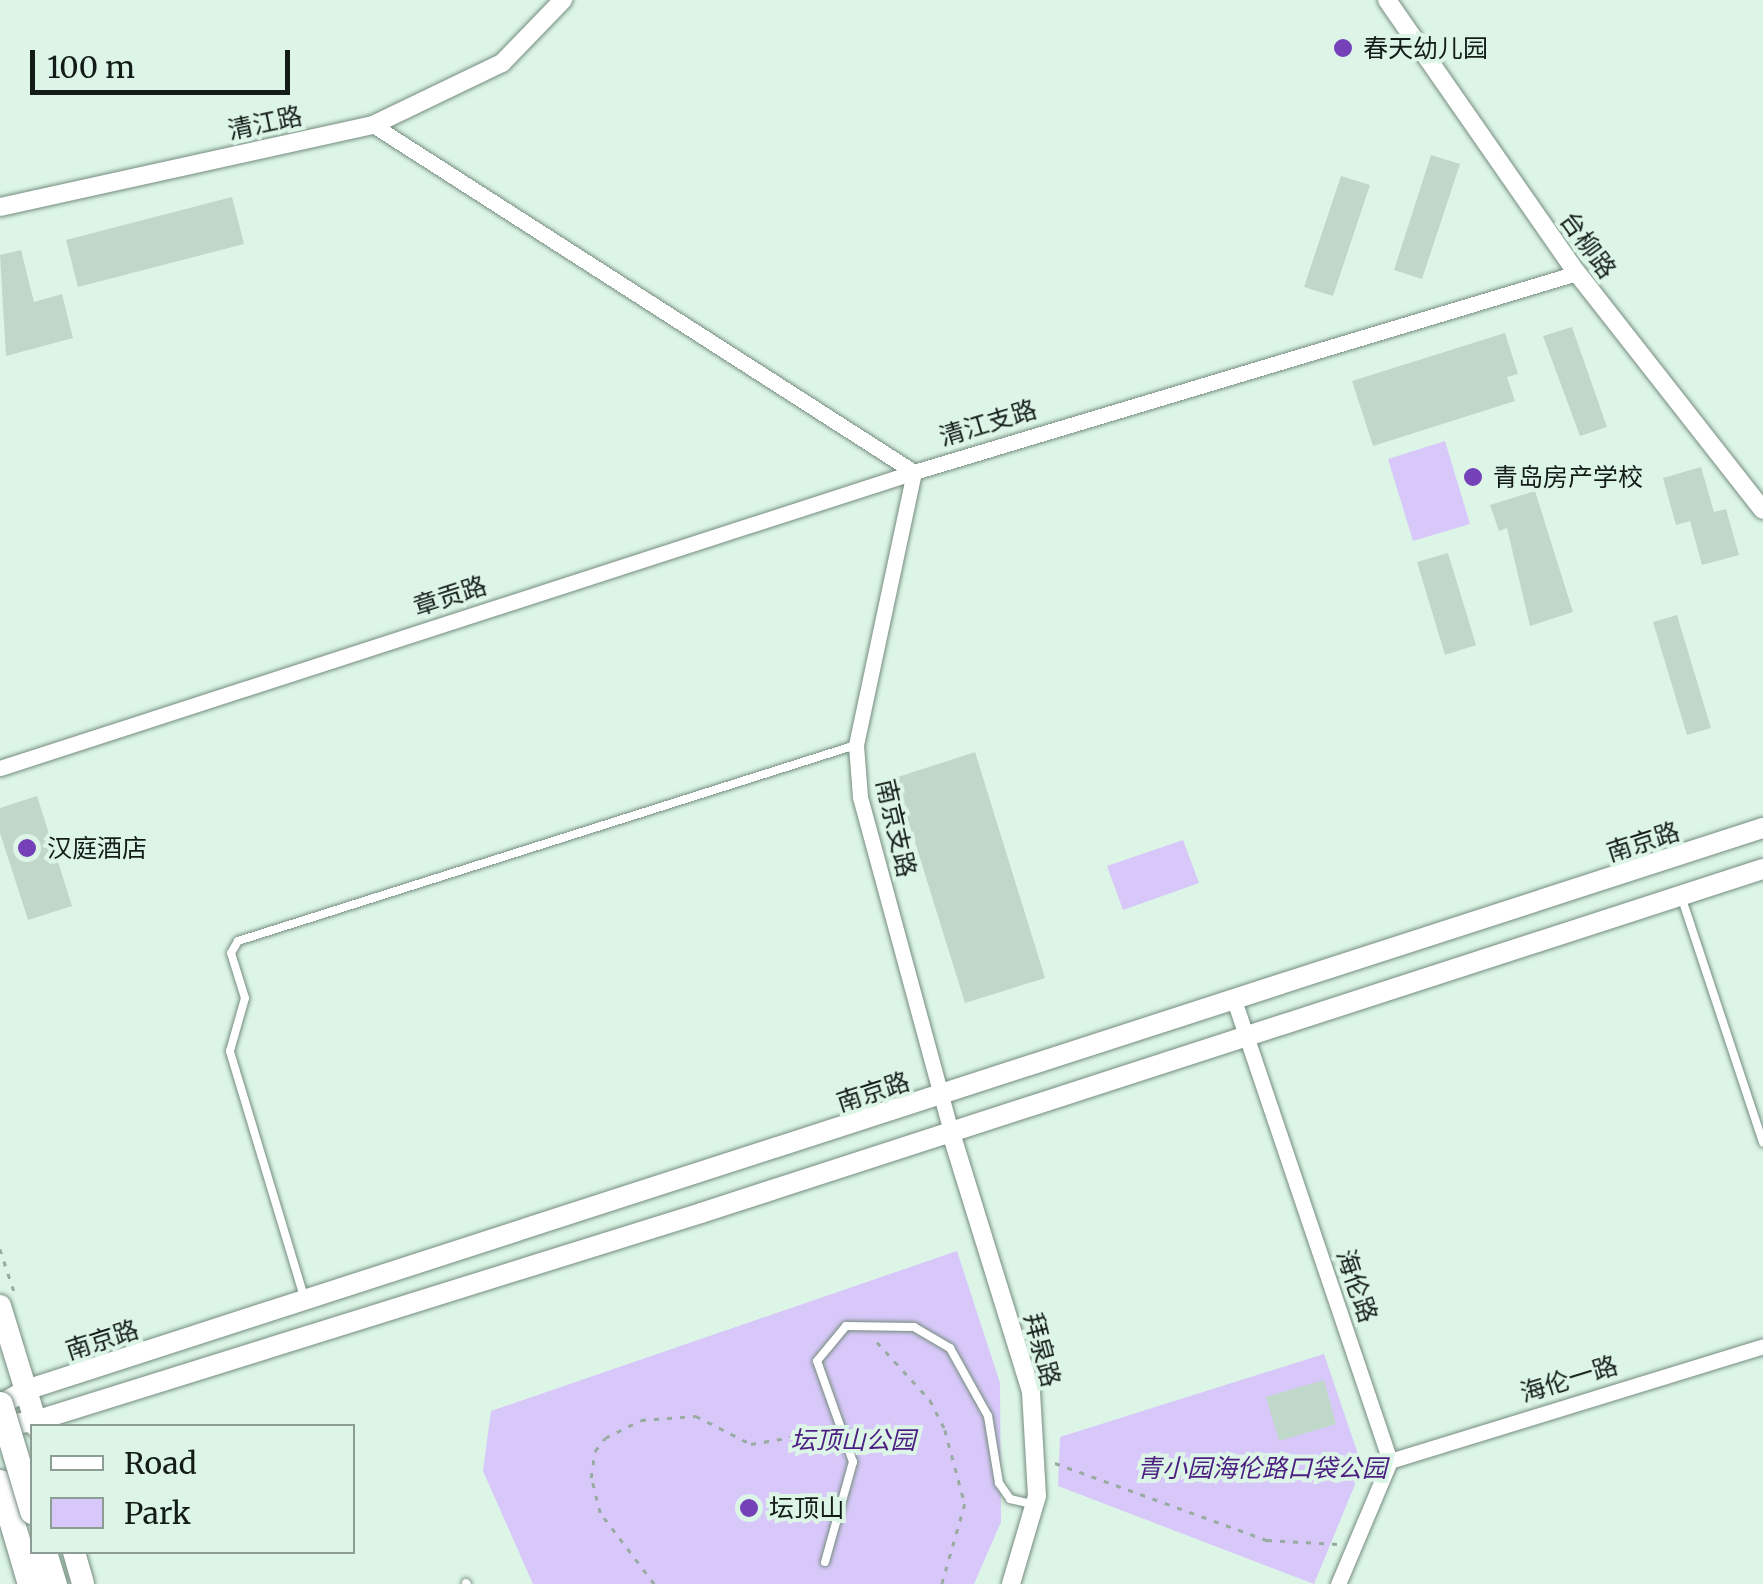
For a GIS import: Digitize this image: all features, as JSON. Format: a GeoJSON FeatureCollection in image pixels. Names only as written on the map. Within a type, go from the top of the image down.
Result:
{"type":"FeatureCollection","features":[{"type":"Feature","properties":{"kind":"highway"},"geometry":{"type":"LineString","coordinates":[[0,1404],[30,1504]]}},
{"type":"Feature","properties":{"kind":"highway"},"geometry":{"type":"LineString","coordinates":[[0,1482],[30,1584]]}},
{"type":"Feature","properties":{"kind":"highway"},"geometry":{"type":"LineString","coordinates":[[45,1554],[54,1584]]}},
{"type":"Feature","properties":{"kind":"main road","name":"南京路"},"geometry":{"type":"LineString","coordinates":[[0,1404],[26,1390],[1763,828]]}},
{"type":"Feature","properties":{"kind":"main road"},"geometry":{"type":"LineString","coordinates":[[0,1306],[36,1424],[952,1133],[1763,868]]}},
{"type":"Feature","properties":{"kind":"main road"},"geometry":{"type":"LineString","coordinates":[[0,1426],[30,1424]]}},
{"type":"Feature","properties":{"kind":"main road"},"geometry":{"type":"LineString","coordinates":[[75,1554],[84,1584]]}},
{"type":"Feature","properties":{"kind":"street","name":"清江路"},"geometry":{"type":"LineString","coordinates":[[0,207],[373,125],[502,63],[562,0]]}},
{"type":"Feature","properties":{"kind":"street","name":"台柳路"},"geometry":{"type":"LineString","coordinates":[[1387,0],[1577,274],[1763,510]]}},
{"type":"Feature","properties":{"kind":"street","name":"清江支路"},"geometry":{"type":"LineString","coordinates":[[373,125],[914,472],[1577,274]]}},
{"type":"Feature","properties":{"kind":"street","name":"南京支路"},"geometry":{"type":"LineString","coordinates":[[914,472],[856,745],[860,797],[952,1133]]}},
{"type":"Feature","properties":{"kind":"street","name":"章贡路"},"geometry":{"type":"LineString","coordinates":[[0,768],[914,472]]}},
{"type":"Feature","properties":{"kind":"street","name":"海伦路"},"geometry":{"type":"LineString","coordinates":[[1234,1000],[1390,1461]]}},
{"type":"Feature","properties":{"kind":"street","name":"拜泉路"},"geometry":{"type":"LineString","coordinates":[[952,1133],[1030,1392],[1035,1505],[1011,1584]]}},
{"type":"Feature","properties":{"kind":"street","name":"海伦一路"},"geometry":{"type":"LineString","coordinates":[[1390,1461],[1763,1346]]}},
{"type":"Feature","properties":{"kind":"street"},"geometry":{"type":"LineString","coordinates":[[1338,1584],[1390,1461]]}},
{"type":"Feature","properties":{"kind":"lane"},"geometry":{"type":"LineString","coordinates":[[306,1301],[230,1050],[245,998],[231,952],[238,941],[856,745]]}},
{"type":"Feature","properties":{"kind":"lane"},"geometry":{"type":"LineString","coordinates":[[1680,894],[1763,1143]]}},
{"type":"Feature","properties":{"kind":"lane"},"geometry":{"type":"LineString","coordinates":[[824,1562],[853,1462],[850,1444],[816,1361],[837,1330],[860,1322],[914,1327],[950,1348],[988,1416],[998,1483],[1010,1499],[1035,1505]]}},
{"type":"Feature","properties":{"kind":"path"},"geometry":{"type":"LineString","coordinates":[[860,1322],[930,1400],[945,1430],[964,1504],[942,1584]]}},
{"type":"Feature","properties":{"kind":"path"},"geometry":{"type":"LineString","coordinates":[[654,1584],[600,1513],[590,1478],[595,1451],[605,1438],[640,1420],[696,1416],[750,1444],[826,1430],[850,1444]]}},
{"type":"Feature","properties":{"kind":"path"},"geometry":{"type":"LineString","coordinates":[[1034,1455],[1268,1540],[1354,1546]]}},
{"type":"Feature","properties":{"kind":"green space"},"geometry":{"type":"Polygon","coordinates":[[[1445,441],[1470,524],[1413,541],[1388,459],[1445,441]]]}},
{"type":"Feature","properties":{"kind":"green space"},"geometry":{"type":"Polygon","coordinates":[[[1183,840],[1199,883],[1123,910],[1107,866],[1183,840]]]}},
{"type":"Feature","properties":{"kind":"green space","name":"坛顶山公园"},"geometry":{"type":"Polygon","coordinates":[[[957,1251],[1000,1383],[1001,1522],[974,1584],[533,1584],[483,1471],[491,1411],[957,1251]]]}},
{"type":"Feature","properties":{"kind":"green space","name":"青小园海伦路口袋公园"},"geometry":{"type":"Polygon","coordinates":[[[1324,1354],[1357,1451],[1356,1482],[1314,1584],[1058,1486],[1060,1437],[1324,1354]]]}},
{"type":"Feature","properties":{"kind":"building"},"geometry":{"type":"Polygon","coordinates":[[[1431,155],[1460,164],[1422,279],[1394,270],[1431,155]]]}},
{"type":"Feature","properties":{"kind":"building"},"geometry":{"type":"Polygon","coordinates":[[[1341,176],[1370,185],[1333,296],[1304,287],[1341,176]]]}},
{"type":"Feature","properties":{"kind":"building"},"geometry":{"type":"Polygon","coordinates":[[[232,197],[244,244],[78,287],[66,240],[232,197]]]}},
{"type":"Feature","properties":{"kind":"building"},"geometry":{"type":"Polygon","coordinates":[[[21,250],[34,302],[62,294],[73,338],[6,356],[0,255],[21,250]]]}},
{"type":"Feature","properties":{"kind":"building"},"geometry":{"type":"Polygon","coordinates":[[[1572,327],[1607,427],[1580,436],[1543,336],[1572,327]]]}},
{"type":"Feature","properties":{"kind":"building"},"geometry":{"type":"Polygon","coordinates":[[[1505,333],[1518,374],[1507,377],[1515,401],[1373,446],[1352,381],[1505,333]]]}},
{"type":"Feature","properties":{"kind":"building"},"geometry":{"type":"Polygon","coordinates":[[[1701,467],[1714,512],[1726,509],[1739,555],[1702,565],[1690,521],[1676,525],[1663,478],[1701,467]]]}},
{"type":"Feature","properties":{"kind":"building"},"geometry":{"type":"Polygon","coordinates":[[[1535,491],[1573,612],[1530,626],[1507,528],[1499,531],[1490,505],[1535,491]]]}},
{"type":"Feature","properties":{"kind":"building"},"geometry":{"type":"Polygon","coordinates":[[[1448,553],[1476,645],[1445,655],[1417,562],[1448,553]]]}},
{"type":"Feature","properties":{"kind":"building"},"geometry":{"type":"Polygon","coordinates":[[[1677,615],[1711,728],[1687,735],[1653,622],[1677,615]]]}},
{"type":"Feature","properties":{"kind":"building"},"geometry":{"type":"Polygon","coordinates":[[[975,752],[1045,978],[965,1003],[895,778],[975,752]]]}},
{"type":"Feature","properties":{"kind":"building"},"geometry":{"type":"Polygon","coordinates":[[[37,796],[72,906],[28,920],[0,833],[0,808],[37,796]]]}},
{"type":"Feature","properties":{"kind":"building"},"geometry":{"type":"Polygon","coordinates":[[[1324,1380],[1336,1424],[1279,1441],[1266,1397],[1324,1380]]]}},
{"type":"Feature","properties":{"kind":"place","name":"春天幼儿园"},"geometry":{"type":"Point","coordinates":[1343,48]}},
{"type":"Feature","properties":{"kind":"place","name":"青岛房产学校"},"geometry":{"type":"Point","coordinates":[1473,477]}},
{"type":"Feature","properties":{"kind":"place","name":"汉庭酒店"},"geometry":{"type":"Point","coordinates":[27,848]}},
{"type":"Feature","properties":{"kind":"place","name":"坛顶山"},"geometry":{"type":"Point","coordinates":[749,1508]}}]}
